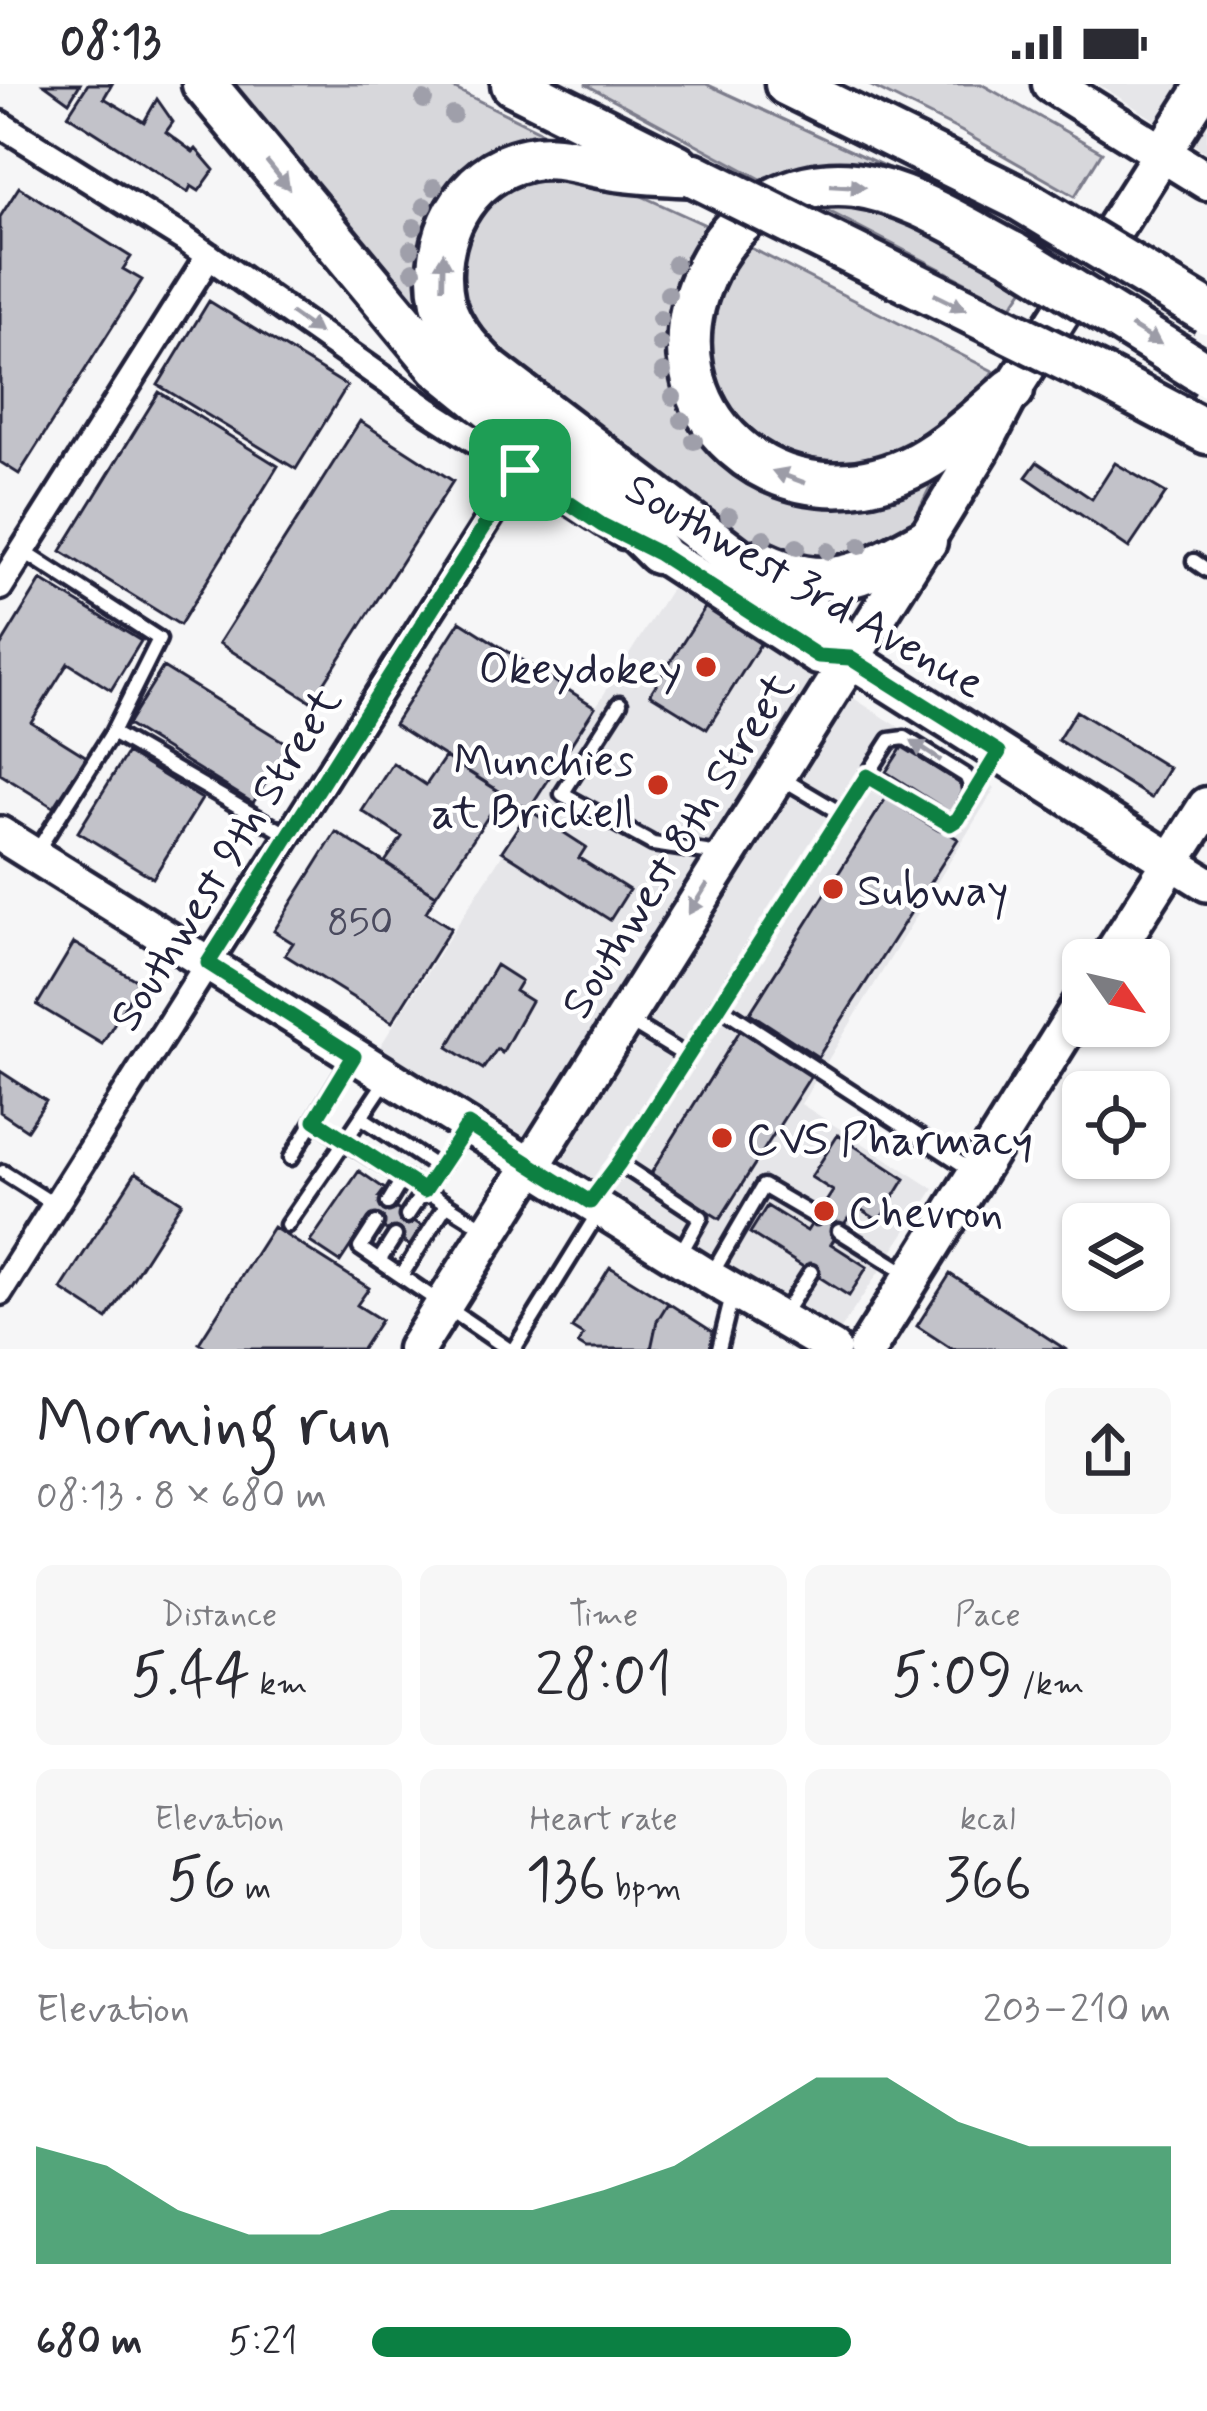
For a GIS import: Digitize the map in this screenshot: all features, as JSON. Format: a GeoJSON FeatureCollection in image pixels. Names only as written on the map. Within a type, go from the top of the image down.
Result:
{"type":"FeatureCollection","features":[{"type":"Feature","properties":{"kind":"highway"},"geometry":{"type":"LineString","coordinates":[[204,84],[440,366],[614,508],[658,553]]}},
{"type":"Feature","properties":{"kind":"highway"},"geometry":{"type":"LineString","coordinates":[[513,84],[1207,432]]}},
{"type":"Feature","properties":{"kind":"highway"},"geometry":{"type":"LineString","coordinates":[[787,84],[1021,199],[1207,312]]}},
{"type":"Feature","properties":{"kind":"highway"},"geometry":{"type":"LineString","coordinates":[[694,175],[608,168],[562,157],[504,165],[470,191],[447,228],[440,264],[443,303],[456,334],[490,371],[836,634],[850,658]]}},
{"type":"Feature","properties":{"kind":"highway"},"geometry":{"type":"LineString","coordinates":[[1012,390],[915,465],[868,483],[812,485],[780,476],[721,432],[698,394],[689,355],[688,321],[696,290],[724,240],[746,217],[800,189],[851,184],[910,200],[1012,254],[1207,374]]}},
{"type":"Feature","properties":{"kind":"highway"},"geometry":{"type":"LineString","coordinates":[[712,539],[791,577],[822,582],[866,573],[925,541]]}},
{"type":"Feature","properties":{"kind":"main road"},"geometry":{"type":"LineString","coordinates":[[1051,84],[1207,182]]}},
{"type":"Feature","properties":{"kind":"main road","name":"Southwest 8th Street"},"geometry":{"type":"LineString","coordinates":[[416,1349],[925,541],[1012,390],[1206,84]]}},
{"type":"Feature","properties":{"kind":"main road","name":"Southwest 3rd Avenue"},"geometry":{"type":"LineString","coordinates":[[658,553],[818,656],[850,658],[1172,862]]}},
{"type":"Feature","properties":{"kind":"main road"},"geometry":{"type":"LineString","coordinates":[[1122,939],[1207,806]]}},
{"type":"Feature","properties":{"kind":"main road"},"geometry":{"type":"LineString","coordinates":[[867,1349],[1062,1035]]}},
{"type":"Feature","properties":{"kind":"street","name":"Southwest 3rd Avenue"},"geometry":{"type":"LineString","coordinates":[[0,124],[209,256],[602,525],[658,553]]}},
{"type":"Feature","properties":{"kind":"street"},"geometry":{"type":"LineString","coordinates":[[0,587],[209,256]]}},
{"type":"Feature","properties":{"kind":"street","name":"Southwest 9th Street"},"geometry":{"type":"LineString","coordinates":[[3,1281],[520,470]]}},
{"type":"Feature","properties":{"kind":"street"},"geometry":{"type":"LineString","coordinates":[[0,834],[721,1284],[833,1349]]}},
{"type":"Feature","properties":{"kind":"street","name":"Southwest 3rd Avenue"},"geometry":{"type":"LineString","coordinates":[[1172,862],[1207,884]]}},
{"type":"Feature","properties":{"kind":"lane"},"geometry":{"type":"LineString","coordinates":[[23,551],[159,638],[112,734],[34,855]]}},
{"type":"Feature","properties":{"kind":"lane"},"geometry":{"type":"LineString","coordinates":[[620,703],[562,794],[653,844],[726,855]]}},
{"type":"Feature","properties":{"kind":"lane"},"geometry":{"type":"LineString","coordinates":[[112,734],[289,836]]}},
{"type":"Feature","properties":{"kind":"lane"},"geometry":{"type":"LineString","coordinates":[[376,1223],[360,1248],[511,1349],[619,1163],[890,740],[905,738],[966,776],[971,797]]}},
{"type":"Feature","properties":{"kind":"lane"},"geometry":{"type":"LineString","coordinates":[[867,776],[950,824],[958,819],[999,752]]}},
{"type":"Feature","properties":{"kind":"lane"},"geometry":{"type":"LineString","coordinates":[[777,775],[842,814]]}},
{"type":"Feature","properties":{"kind":"lane"},"geometry":{"type":"LineString","coordinates":[[719,1006],[975,1173]]}},
{"type":"Feature","properties":{"kind":"lane"},"geometry":{"type":"LineString","coordinates":[[624,1018],[686,1056]]}},
{"type":"Feature","properties":{"kind":"lane"},"geometry":{"type":"LineString","coordinates":[[291,1158],[354,1056]]}},
{"type":"Feature","properties":{"kind":"lane"},"geometry":{"type":"LineString","coordinates":[[287,1226],[388,1076]]}},
{"type":"Feature","properties":{"kind":"lane"},"geometry":{"type":"LineString","coordinates":[[361,1117],[438,1168]]}},
{"type":"Feature","properties":{"kind":"lane"},"geometry":{"type":"LineString","coordinates":[[315,1120],[489,1231]]}},
{"type":"Feature","properties":{"kind":"lane"},"geometry":{"type":"LineString","coordinates":[[407,1216],[468,1125]]}},
{"type":"Feature","properties":{"kind":"lane"},"geometry":{"type":"LineString","coordinates":[[619,1163],[701,1217],[678,1257]]}},
{"type":"Feature","properties":{"kind":"lane"},"geometry":{"type":"LineString","coordinates":[[3,1172],[55,1204]]}},
{"type":"Feature","properties":{"kind":"lane"},"geometry":{"type":"LineString","coordinates":[[388,1203],[404,1178]]}},
{"type":"Feature","properties":{"kind":"lane"},"geometry":{"type":"LineString","coordinates":[[719,1349],[721,1284],[763,1186],[817,1217]]}},
{"type":"Feature","properties":{"kind":"lane"},"geometry":{"type":"LineString","coordinates":[[401,1276],[446,1204]]}},
{"type":"Feature","properties":{"kind":"lane"},"geometry":{"type":"LineString","coordinates":[[839,1231],[912,1276]]}},
{"type":"Feature","properties":{"kind":"lane"},"geometry":{"type":"LineString","coordinates":[[379,1261],[395,1236]]}},
{"type":"Feature","properties":{"kind":"lane"},"geometry":{"type":"LineString","coordinates":[[780,1319],[811,1272]]}},
{"type":"Feature","properties":{"kind":"shaded area"},"geometry":{"type":"Polygon","coordinates":[[[223,84],[445,84],[552,137],[498,158],[431,305],[810,626],[684,549],[490,397],[223,84]]]}},
{"type":"Feature","properties":{"kind":"shaded area"},"geometry":{"type":"Polygon","coordinates":[[[585,84],[706,84],[906,176],[1020,238],[772,185],[585,84]]]}},
{"type":"Feature","properties":{"kind":"shaded area"},"geometry":{"type":"Polygon","coordinates":[[[867,84],[981,84],[1102,152],[1075,196],[867,84]]]}},
{"type":"Feature","properties":{"kind":"shaded area"},"geometry":{"type":"Polygon","coordinates":[[[1098,84],[1207,84],[1207,153],[1098,84]]]}},
{"type":"Feature","properties":{"kind":"shaded area"},"geometry":{"type":"Polygon","coordinates":[[[589,172],[714,229],[688,269],[732,460],[935,477],[900,539],[878,556],[781,564],[733,535],[516,376],[455,297],[459,243],[470,219],[512,180],[589,172]]]}},
{"type":"Feature","properties":{"kind":"shaded area"},"geometry":{"type":"Polygon","coordinates":[[[809,201],[875,202],[1029,281],[1012,306],[809,201]]]}},
{"type":"Feature","properties":{"kind":"shaded area"},"geometry":{"type":"Polygon","coordinates":[[[739,242],[993,371],[971,405],[916,454],[807,472],[744,437],[708,378],[702,343],[739,242]]]}},
{"type":"Feature","properties":{"kind":"shaded area"},"geometry":{"type":"Polygon","coordinates":[[[674,584],[995,788],[801,1104],[934,1189],[835,1338],[379,1048],[674,584]]]}},
{"type":"Feature","properties":{"kind":"building"},"geometry":{"type":"Polygon","coordinates":[[[44,84],[80,84],[69,102],[44,84]]]}},
{"type":"Feature","properties":{"kind":"building"},"geometry":{"type":"Polygon","coordinates":[[[88,84],[112,84],[104,98],[144,122],[157,99],[173,122],[166,132],[193,152],[196,149],[214,170],[199,191],[191,186],[188,192],[68,115],[88,84]]]}},
{"type":"Feature","properties":{"kind":"building"},"geometry":{"type":"Polygon","coordinates":[[[19,187],[131,257],[123,269],[142,280],[19,474],[0,462],[0,217],[19,187]]]}},
{"type":"Feature","properties":{"kind":"building"},"geometry":{"type":"Polygon","coordinates":[[[209,301],[347,386],[296,469],[158,385],[209,301]]]}},
{"type":"Feature","properties":{"kind":"building"},"geometry":{"type":"Polygon","coordinates":[[[159,392],[278,466],[180,625],[61,551],[159,392]]]}},
{"type":"Feature","properties":{"kind":"building"},"geometry":{"type":"Polygon","coordinates":[[[360,421],[453,481],[312,702],[219,643],[360,421]]]}},
{"type":"Feature","properties":{"kind":"building"},"geometry":{"type":"Polygon","coordinates":[[[1037,462],[1092,499],[1115,463],[1166,493],[1129,548],[1026,477],[1037,462]]]}},
{"type":"Feature","properties":{"kind":"building"},"geometry":{"type":"Polygon","coordinates":[[[41,580],[141,641],[111,690],[68,663],[31,722],[90,759],[58,810],[0,774],[0,647],[41,580]]]}},
{"type":"Feature","properties":{"kind":"building","name":"Okeydokey"},"geometry":{"type":"Polygon","coordinates":[[[706,606],[762,641],[707,729],[650,694],[706,606]]]}},
{"type":"Feature","properties":{"kind":"building"},"geometry":{"type":"Polygon","coordinates":[[[460,621],[595,707],[529,810],[394,724],[460,621]]]}},
{"type":"Feature","properties":{"kind":"building"},"geometry":{"type":"Polygon","coordinates":[[[163,667],[289,745],[253,803],[127,725],[163,667]]]}},
{"type":"Feature","properties":{"kind":"building"},"geometry":{"type":"Polygon","coordinates":[[[1076,711],[1169,768],[1151,798],[1058,740],[1076,711]]]}},
{"type":"Feature","properties":{"kind":"building"},"geometry":{"type":"Polygon","coordinates":[[[905,743],[965,787],[967,793],[954,815],[886,772],[905,743]]]}},
{"type":"Feature","properties":{"kind":"building"},"geometry":{"type":"Polygon","coordinates":[[[127,753],[202,799],[153,878],[78,832],[127,753]]]}},
{"type":"Feature","properties":{"kind":"building"},"geometry":{"type":"Polygon","coordinates":[[[445,757],[503,794],[436,895],[385,862],[402,837],[362,811],[393,763],[426,785],[445,757]]]}},
{"type":"Feature","properties":{"kind":"building"},"geometry":{"type":"Polygon","coordinates":[[[888,795],[958,839],[818,1057],[750,1013],[888,795]]]}},
{"type":"Feature","properties":{"kind":"building"},"geometry":{"type":"Polygon","coordinates":[[[529,810],[586,847],[579,858],[629,890],[610,920],[502,851],[529,810]]]}},
{"type":"Feature","properties":{"kind":"building"},"geometry":{"type":"Polygon","coordinates":[[[336,832],[436,895],[426,912],[451,928],[392,1022],[285,955],[293,943],[274,931],[336,832]]]}},
{"type":"Feature","properties":{"kind":"building"},"geometry":{"type":"Polygon","coordinates":[[[74,943],[139,982],[102,1044],[37,1005],[74,943]]]}},
{"type":"Feature","properties":{"kind":"building"},"geometry":{"type":"Polygon","coordinates":[[[496,965],[521,981],[515,991],[531,1001],[502,1053],[497,1049],[483,1069],[448,1047],[496,965]]]}},
{"type":"Feature","properties":{"kind":"building","name":"CVS Pharmacy"},"geometry":{"type":"Polygon","coordinates":[[[741,1029],[812,1074],[720,1219],[650,1175],[741,1029]]]}},
{"type":"Feature","properties":{"kind":"building"},"geometry":{"type":"Polygon","coordinates":[[[0,1071],[46,1101],[27,1130],[0,1112],[0,1071]]]}},
{"type":"Feature","properties":{"kind":"building"},"geometry":{"type":"Polygon","coordinates":[[[838,1135],[905,1179],[879,1221],[856,1206],[831,1244],[867,1267],[849,1296],[750,1233],[767,1206],[807,1231],[833,1191],[811,1177],[838,1135]]]}},
{"type":"Feature","properties":{"kind":"building"},"geometry":{"type":"Polygon","coordinates":[[[359,1171],[385,1189],[379,1197],[423,1227],[410,1246],[369,1218],[340,1262],[310,1242],[359,1171]]]}},
{"type":"Feature","properties":{"kind":"building"},"geometry":{"type":"Polygon","coordinates":[[[136,1172],[182,1202],[107,1319],[61,1289],[136,1172]]]}},
{"type":"Feature","properties":{"kind":"building"},"geometry":{"type":"Polygon","coordinates":[[[273,1227],[369,1288],[357,1305],[381,1320],[362,1349],[209,1349],[199,1343],[273,1227]]]}},
{"type":"Feature","properties":{"kind":"building"},"geometry":{"type":"Polygon","coordinates":[[[610,1267],[668,1303],[657,1321],[651,1349],[586,1349],[578,1344],[583,1335],[572,1328],[610,1267]]]}},
{"type":"Feature","properties":{"kind":"building"},"geometry":{"type":"Polygon","coordinates":[[[950,1274],[1065,1349],[952,1349],[917,1326],[950,1274]]]}},
{"type":"Feature","properties":{"kind":"building"},"geometry":{"type":"Polygon","coordinates":[[[668,1303],[713,1332],[710,1349],[651,1349],[657,1321],[668,1303]]]}},
{"type":"Feature","properties":{"kind":"place","name":"Okeydokey"},"geometry":{"type":"Point","coordinates":[706,667]}},
{"type":"Feature","properties":{"kind":"place","name":"Munchies at Brickell"},"geometry":{"type":"Point","coordinates":[658,785]}},
{"type":"Feature","properties":{"kind":"place","name":"Subway"},"geometry":{"type":"Point","coordinates":[833,889]}},
{"type":"Feature","properties":{"kind":"place","name":"CVS Pharmacy"},"geometry":{"type":"Point","coordinates":[722,1138]}},
{"type":"Feature","properties":{"kind":"place","name":"Chevron"},"geometry":{"type":"Point","coordinates":[824,1211]}},
{"type":"Feature","properties":{"kind":"route"},"geometry":{"type":"LineString","coordinates":[[520,470],[818,656],[850,658],[999,752],[958,819],[950,824],[867,776],[590,1202],[468,1125],[424,1191],[315,1120],[354,1056],[208,963],[520,470]]}}]}
